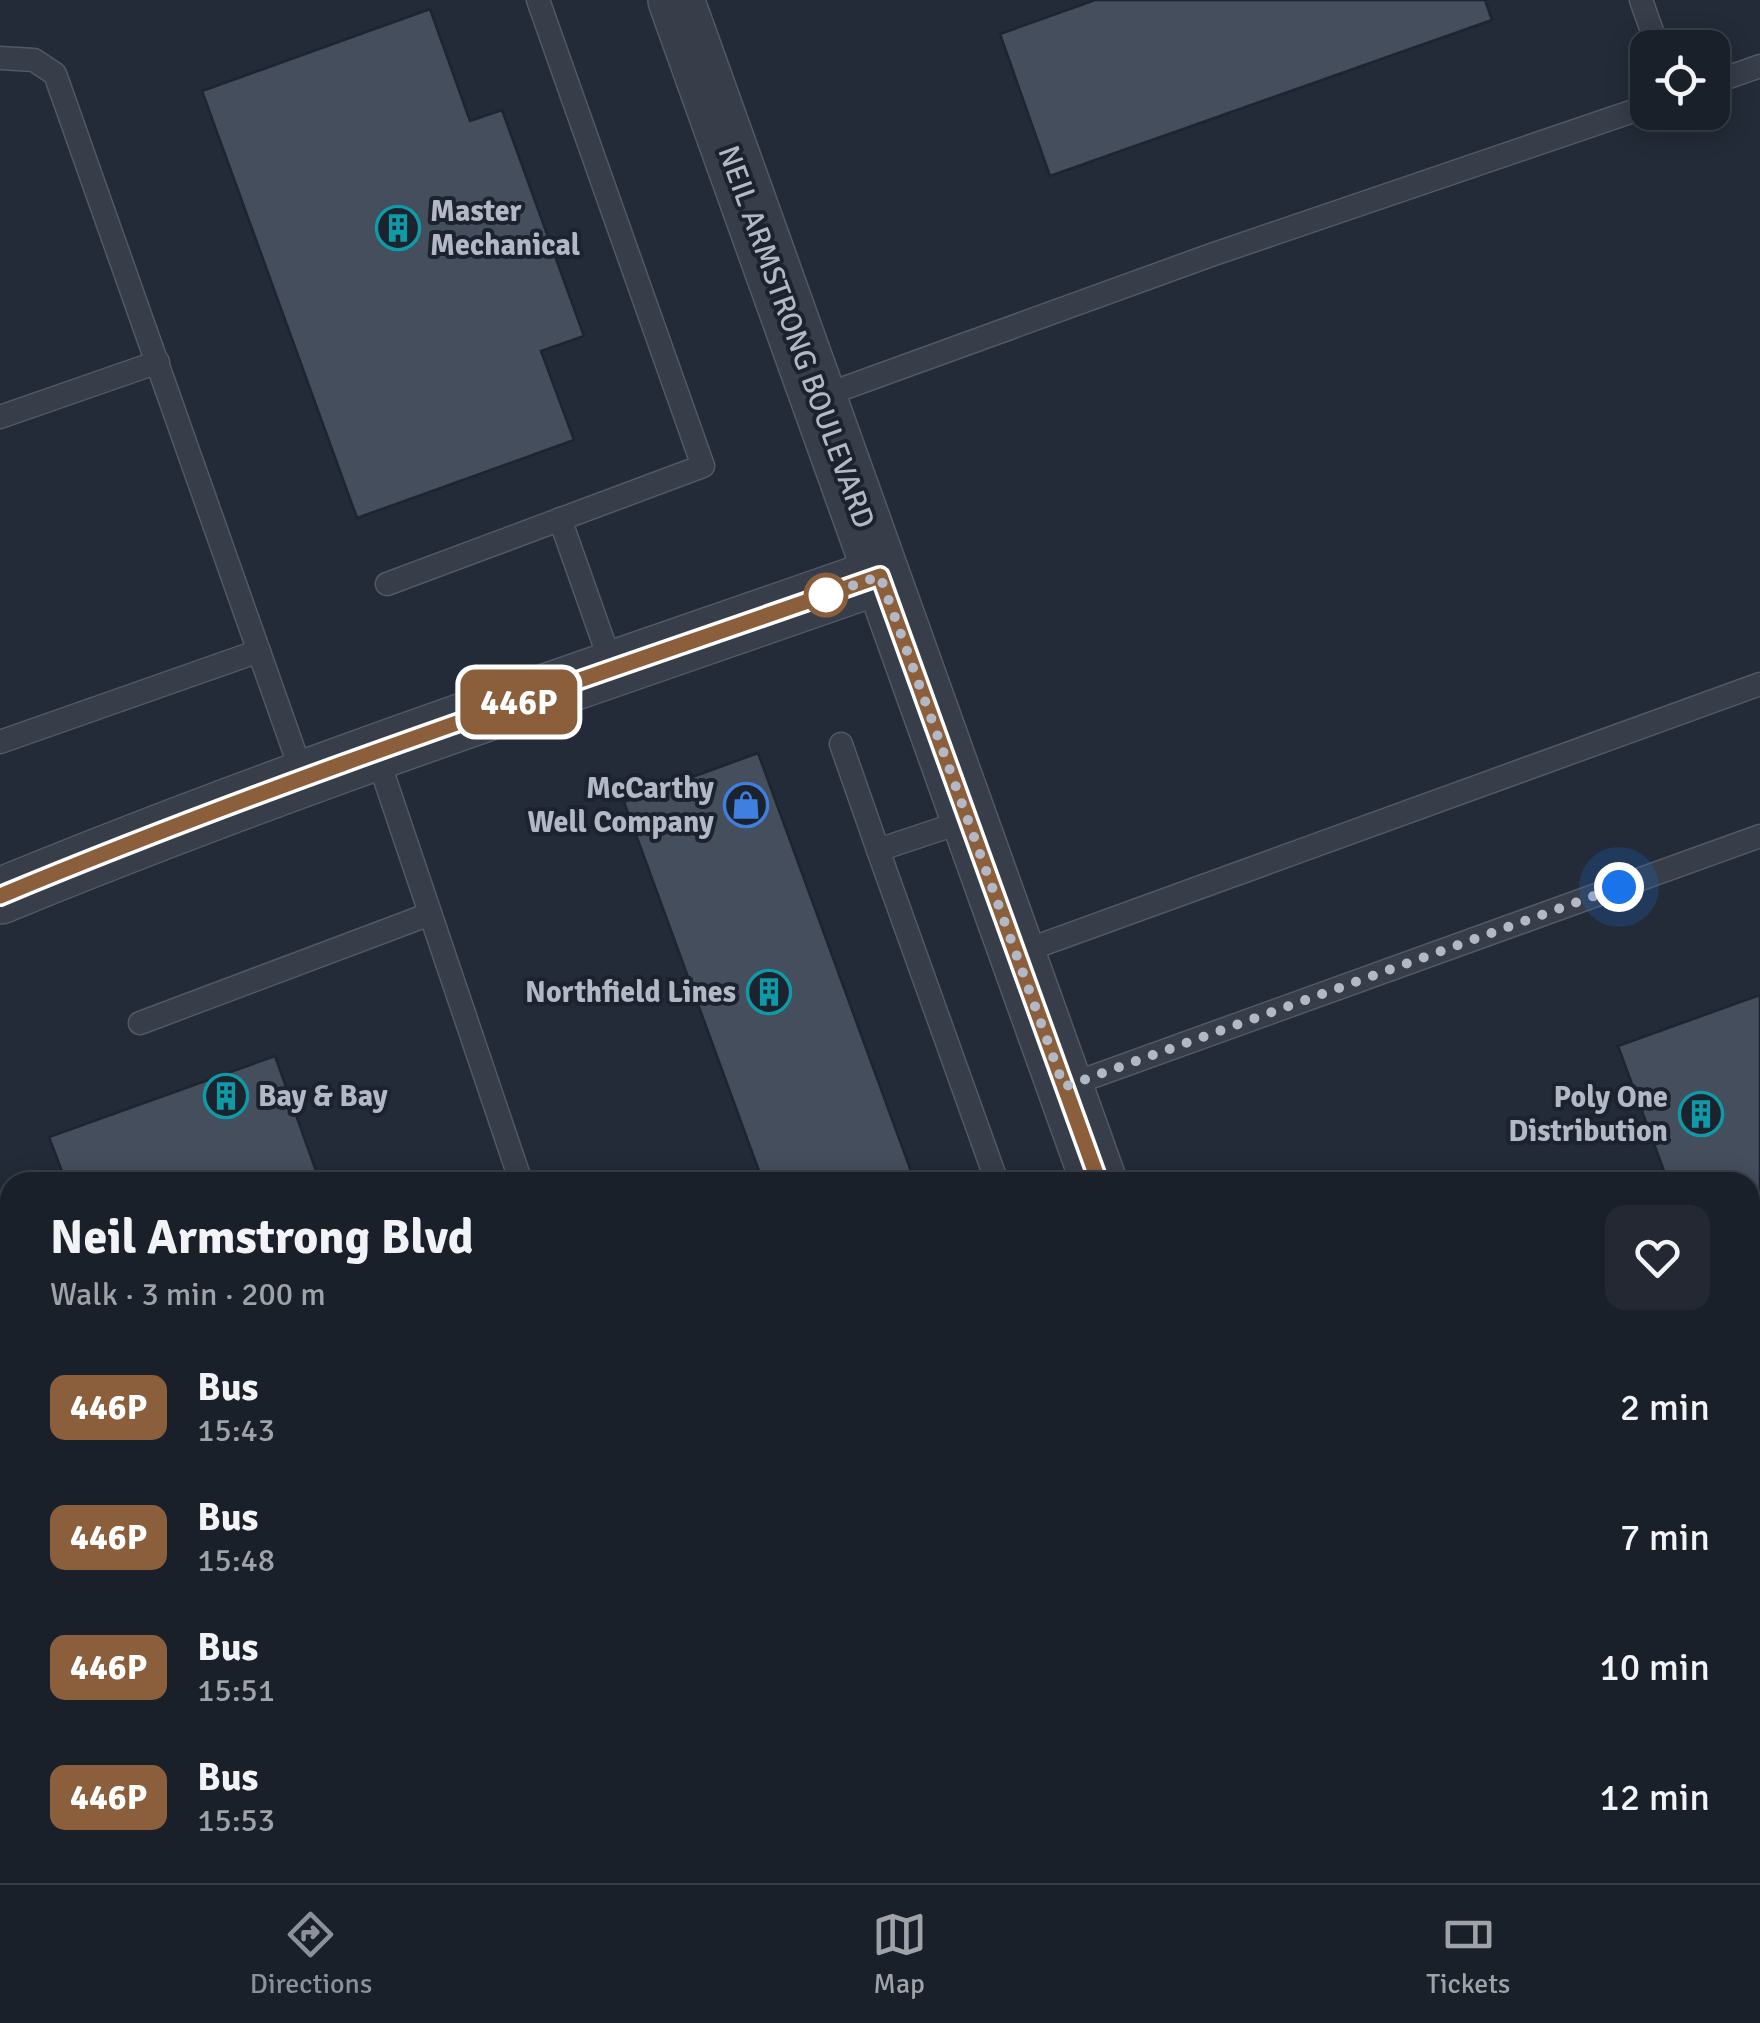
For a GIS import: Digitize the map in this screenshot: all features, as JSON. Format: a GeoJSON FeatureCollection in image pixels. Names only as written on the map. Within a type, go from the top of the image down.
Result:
{"type":"FeatureCollection","features":[{"type":"Feature","properties":{"kind":"street","name":"NEIL ARMSTRONG BOULEVARD"},"geometry":{"type":"LineString","coordinates":[[676,0],[1095,1172]]}},
{"type":"Feature","properties":{"kind":"street"},"geometry":{"type":"LineString","coordinates":[[0,896],[376,752],[880,576]]}},
{"type":"Feature","properties":{"kind":"lane"},"geometry":{"type":"LineString","coordinates":[[387,584],[703,466],[538,0]]}},
{"type":"Feature","properties":{"kind":"lane"},"geometry":{"type":"LineString","coordinates":[[1641,0],[1652,30]]}},
{"type":"Feature","properties":{"kind":"lane"},"geometry":{"type":"LineString","coordinates":[[0,58],[34,60],[55,74],[304,780]]}},
{"type":"Feature","properties":{"kind":"lane"},"geometry":{"type":"LineString","coordinates":[[1730,77],[1760,66]]}},
{"type":"Feature","properties":{"kind":"lane"},"geometry":{"type":"LineString","coordinates":[[817,398],[1214,254],[1630,112]]}},
{"type":"Feature","properties":{"kind":"lane"},"geometry":{"type":"LineString","coordinates":[[0,416],[158,362]]}},
{"type":"Feature","properties":{"kind":"lane"},"geometry":{"type":"LineString","coordinates":[[560,519],[613,669]]}},
{"type":"Feature","properties":{"kind":"lane"},"geometry":{"type":"LineString","coordinates":[[0,742],[259,651]]}},
{"type":"Feature","properties":{"kind":"lane"},"geometry":{"type":"LineString","coordinates":[[1016,954],[1760,684]]}},
{"type":"Feature","properties":{"kind":"lane"},"geometry":{"type":"LineString","coordinates":[[842,744],[993,1172]]}},
{"type":"Feature","properties":{"kind":"lane"},"geometry":{"type":"LineString","coordinates":[[376,752],[518,1172]]}},
{"type":"Feature","properties":{"kind":"lane"},"geometry":{"type":"LineString","coordinates":[[878,850],[968,820]]}},
{"type":"Feature","properties":{"kind":"lane"},"geometry":{"type":"LineString","coordinates":[[1064,1087],[1760,836]]}},
{"type":"Feature","properties":{"kind":"lane"},"geometry":{"type":"LineString","coordinates":[[140,1024],[430,914]]}},
{"type":"Feature","properties":{"kind":"building"},"geometry":{"type":"Polygon","coordinates":[[[1095,0],[1485,0],[1492,20],[1050,176],[1000,34],[1095,0]]]}},
{"type":"Feature","properties":{"kind":"building","name":"Master Mechanical"},"geometry":{"type":"Polygon","coordinates":[[[430,9],[470,121],[502,110],[584,336],[541,351],[574,440],[357,518],[202,91],[430,9]]]}},
{"type":"Feature","properties":{"kind":"building","name":"Northfield Lines"},"geometry":{"type":"Polygon","coordinates":[[[758,753],[911,1172],[759,1172],[624,802],[758,753]]]}},
{"type":"Feature","properties":{"kind":"building","name":"Poly One Distribution"},"geometry":{"type":"Polygon","coordinates":[[[1760,995],[1760,1172],[1664,1172],[1618,1046],[1760,995]]]}},
{"type":"Feature","properties":{"kind":"building","name":"Bay & Bay"},"geometry":{"type":"Polygon","coordinates":[[[275,1056],[316,1172],[62,1172],[49,1137],[275,1056]]]}},
{"type":"Feature","properties":{"kind":"bus line","name":"446P"},"geometry":{"type":"LineString","coordinates":[[0,896],[376,752],[880,576],[1095,1172]]}},
{"type":"Feature","properties":{"kind":"place","name":"Master Mechanical"},"geometry":{"type":"Point","coordinates":[398,228]}},
{"type":"Feature","properties":{"kind":"place","name":"McCarthy Well Company"},"geometry":{"type":"Point","coordinates":[746,805]}},
{"type":"Feature","properties":{"kind":"place","name":"Northfield Lines"},"geometry":{"type":"Point","coordinates":[769,992]}},
{"type":"Feature","properties":{"kind":"place","name":"Bay & Bay"},"geometry":{"type":"Point","coordinates":[226,1096]}},
{"type":"Feature","properties":{"kind":"place","name":"Poly One Distribution"},"geometry":{"type":"Point","coordinates":[1701,1114]}},
{"type":"Feature","properties":{"kind":"route"},"geometry":{"type":"LineString","coordinates":[[826,595],[814,599],[880,576],[1064,1087],[1619,887]]}}]}
